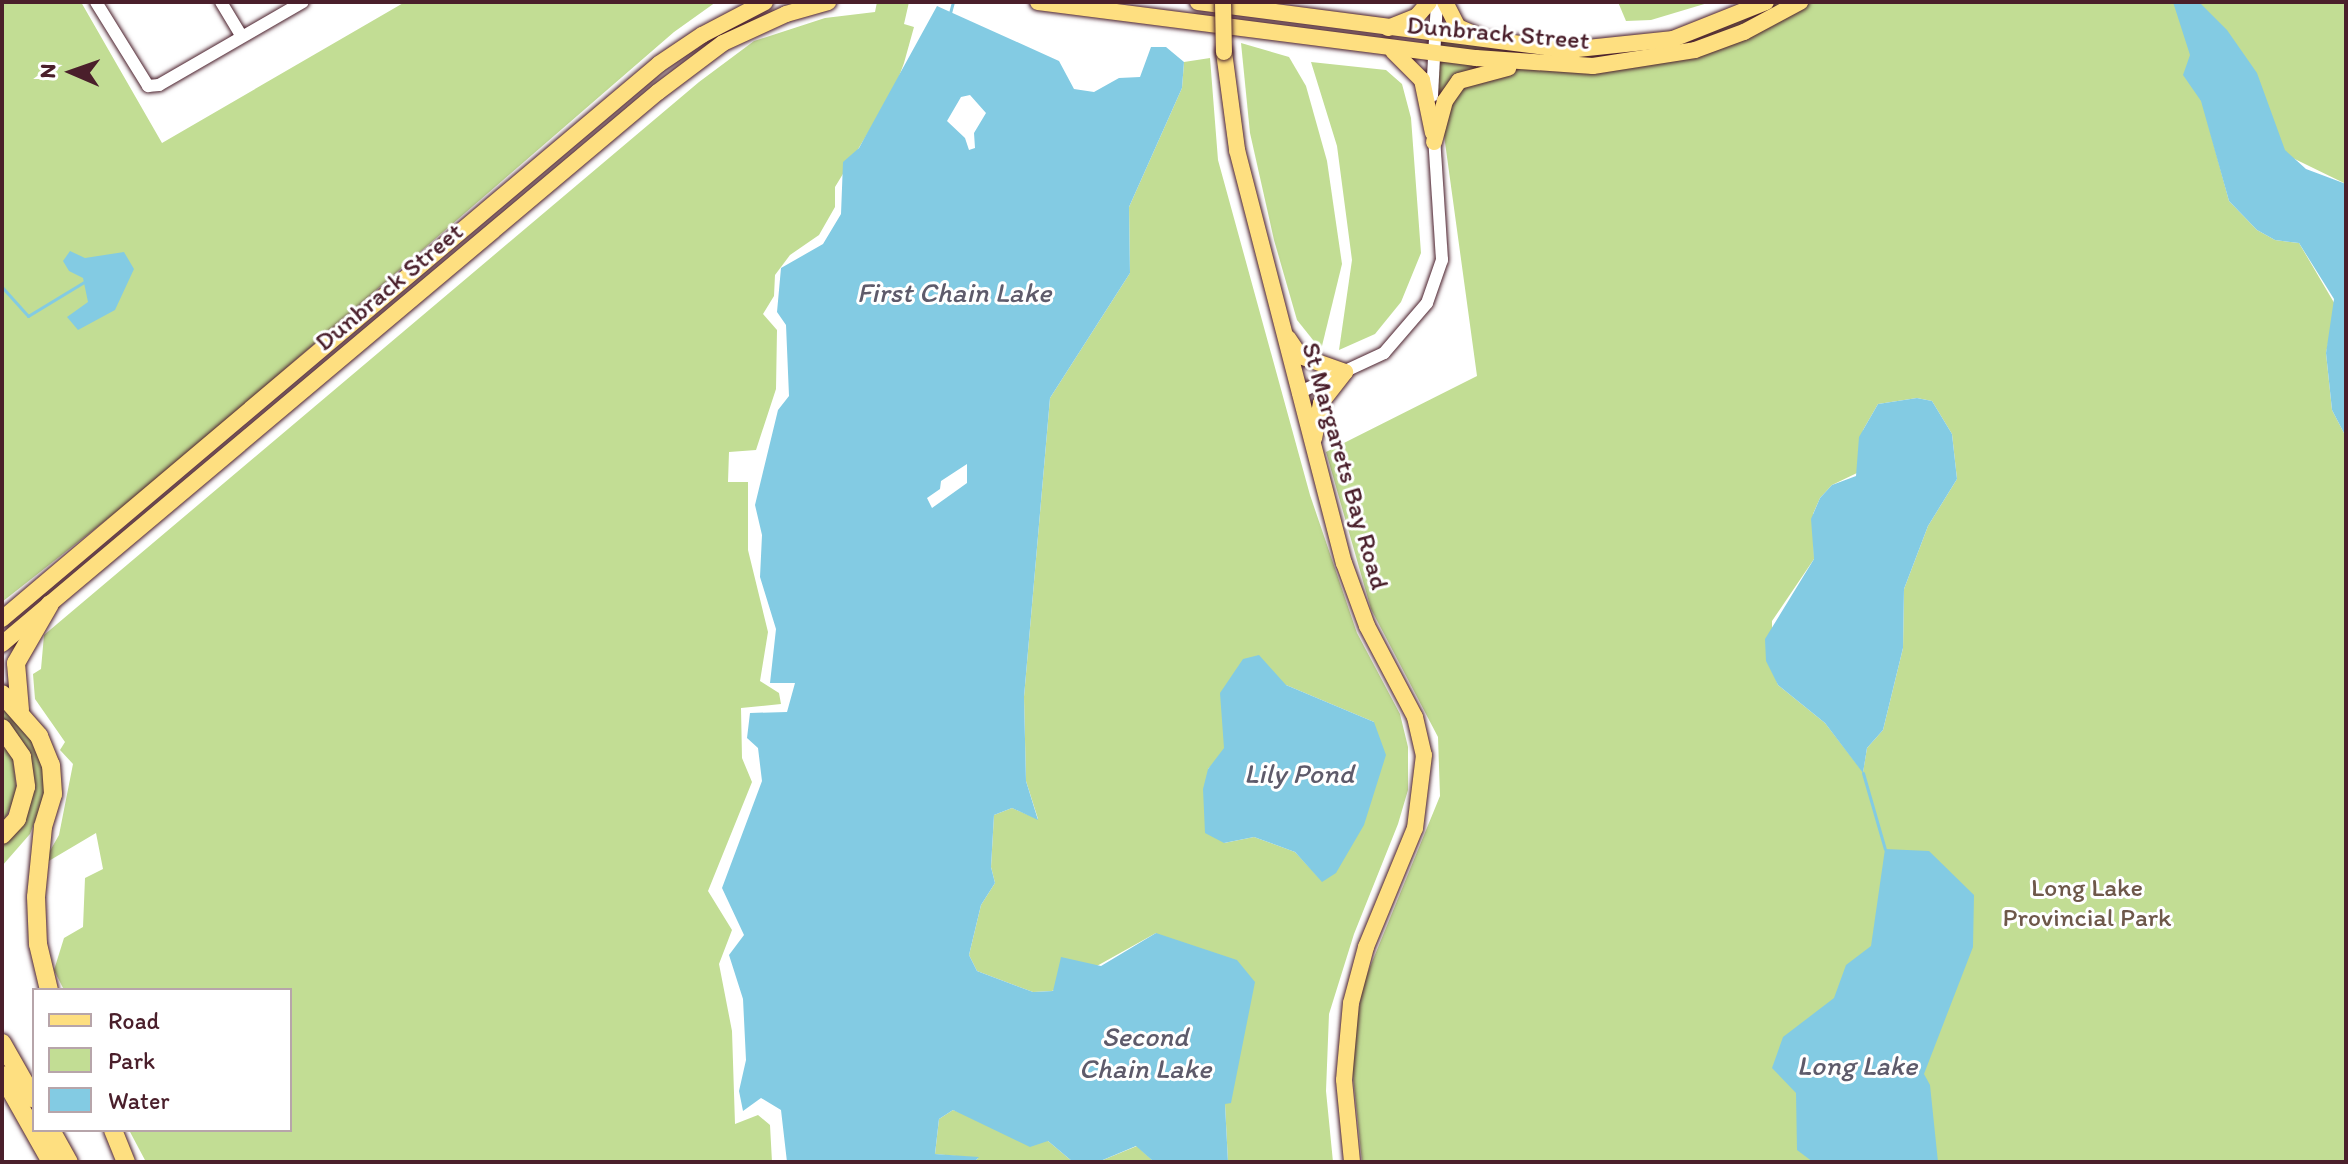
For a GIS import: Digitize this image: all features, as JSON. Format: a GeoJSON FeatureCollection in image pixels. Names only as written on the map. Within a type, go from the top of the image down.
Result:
{"type":"FeatureCollection","features":[{"type":"Feature","properties":{"kind":"highway"},"geometry":{"type":"LineString","coordinates":[[20,710],[16,663],[50,604]]}},
{"type":"Feature","properties":{"kind":"highway"},"geometry":{"type":"LineString","coordinates":[[2,694],[20,710],[39,736],[51,765],[53,794],[43,827],[36,897],[38,944],[49,988]]}},
{"type":"Feature","properties":{"kind":"highway"},"geometry":{"type":"LineString","coordinates":[[2,728],[22,757],[26,787],[17,819],[2,835]]}},
{"type":"Feature","properties":{"kind":"highway"},"geometry":{"type":"LineString","coordinates":[[2,1043],[32,1096]]}},
{"type":"Feature","properties":{"kind":"highway"},"geometry":{"type":"LineString","coordinates":[[2,1078],[32,1128]]}},
{"type":"Feature","properties":{"kind":"highway"},"geometry":{"type":"LineString","coordinates":[[34,1132],[51,1162]]}},
{"type":"Feature","properties":{"kind":"highway"},"geometry":{"type":"LineString","coordinates":[[52,1132],[69,1162]]}},
{"type":"Feature","properties":{"kind":"highway"},"geometry":{"type":"LineString","coordinates":[[114,1132],[126,1162]]}},
{"type":"Feature","properties":{"kind":"main road","name":"Dunbrack Street"},"geometry":{"type":"LineString","coordinates":[[2,619],[659,64],[765,2]]}},
{"type":"Feature","properties":{"kind":"main road","name":"Dunbrack Street"},"geometry":{"type":"LineString","coordinates":[[2,644],[658,92],[723,43],[786,14],[828,2]]}},
{"type":"Feature","properties":{"kind":"main road","name":"Dunbrack Street"},"geometry":{"type":"LineString","coordinates":[[1038,2],[1538,64],[1611,65],[1679,54],[1744,32],[1800,2]]}},
{"type":"Feature","properties":{"kind":"main road","name":"Dunbrack Street"},"geometry":{"type":"LineString","coordinates":[[1198,2],[1568,50],[1648,44],[1724,22],[1766,2]]}},
{"type":"Feature","properties":{"kind":"main road","name":"St Margarets Bay Road"},"geometry":{"type":"LineString","coordinates":[[1223,2],[1224,52],[1237,150],[1298,393],[1344,563],[1367,626],[1415,717],[1425,763],[1415,828],[1366,947],[1351,1003],[1344,1088],[1352,1162]]}},
{"type":"Feature","properties":{"kind":"main road"},"geometry":{"type":"LineString","coordinates":[[1380,28],[1417,16],[1429,2]]}},
{"type":"Feature","properties":{"kind":"main road"},"geometry":{"type":"LineString","coordinates":[[1445,2],[1458,27],[1500,43]]}},
{"type":"Feature","properties":{"kind":"main road"},"geometry":{"type":"LineString","coordinates":[[1384,47],[1406,58],[1422,80],[1434,142]]}},
{"type":"Feature","properties":{"kind":"main road"},"geometry":{"type":"LineString","coordinates":[[1434,142],[1445,101],[1459,81],[1497,68],[1538,64]]}},
{"type":"Feature","properties":{"kind":"main road"},"geometry":{"type":"LineString","coordinates":[[1282,332],[1300,356],[1345,372],[1321,403],[1314,448]]}},
{"type":"Feature","properties":{"kind":"street"},"geometry":{"type":"LineString","coordinates":[[96,2],[148,86],[159,85],[303,2]]}},
{"type":"Feature","properties":{"kind":"street"},"geometry":{"type":"LineString","coordinates":[[221,2],[241,35]]}},
{"type":"Feature","properties":{"kind":"street"},"geometry":{"type":"LineString","coordinates":[[1298,393],[1396,344],[1433,290],[1442,250],[1434,142],[1432,52],[1437,2]]}},
{"type":"Feature","properties":{"kind":"green space"},"geometry":{"type":"Polygon","coordinates":[[[2,2],[81,2],[162,143],[405,2],[716,2],[674,32],[157,480],[2,602],[2,2]]]}},
{"type":"Feature","properties":{"kind":"green space"},"geometry":{"type":"Polygon","coordinates":[[[877,2],[909,2],[904,24],[914,27],[904,63],[894,90],[835,187],[835,207],[819,235],[790,255],[775,275],[774,296],[763,314],[777,330],[776,389],[756,450],[729,452],[728,482],[748,482],[748,550],[768,632],[760,681],[779,693],[781,704],[741,708],[742,758],[752,782],[708,891],[732,930],[719,964],[732,1031],[735,1124],[758,1115],[770,1125],[772,1162],[146,1162],[130,1132],[292,1132],[292,988],[63,988],[54,970],[64,938],[83,927],[85,878],[103,869],[96,833],[42,865],[59,835],[73,764],[60,750],[65,742],[35,699],[33,674],[41,669],[44,635],[699,82],[754,41],[825,18],[875,12],[877,2]]]}},
{"type":"Feature","properties":{"kind":"green space"},"geometry":{"type":"Polygon","coordinates":[[[1618,2],[1711,2],[1651,20],[1626,21],[1618,2]]]}},
{"type":"Feature","properties":{"kind":"green space","name":"Long Lake Provincial Park"},"geometry":{"type":"Polygon","coordinates":[[[1773,2],[2346,2],[2346,184],[2206,116],[2229,201],[2257,230],[2275,240],[2299,243],[2336,306],[2326,353],[2332,410],[2346,437],[2346,1162],[1362,1162],[1351,1057],[1363,984],[1440,796],[1438,737],[1371,609],[1326,452],[1477,376],[1431,40],[1620,50],[1773,2]],[[1917,398],[1878,404],[1863,430],[1857,473],[1832,485],[1820,498],[1813,514],[1814,559],[1772,621],[1772,668],[1778,685],[1825,723],[1863,772],[1867,748],[1883,730],[1903,648],[1904,589],[1928,526],[1957,479],[1952,434],[1932,401],[1917,398]]]}},
{"type":"Feature","properties":{"kind":"green space"},"geometry":{"type":"Polygon","coordinates":[[[1241,43],[1289,57],[1306,86],[1327,161],[1342,264],[1321,350],[1297,320],[1274,240],[1250,133],[1241,43]]]}},
{"type":"Feature","properties":{"kind":"green space"},"geometry":{"type":"Polygon","coordinates":[[[1210,58],[1218,160],[1310,495],[1357,633],[1400,714],[1408,747],[1408,790],[1398,824],[1354,934],[1329,1014],[1326,1091],[1333,1162],[1228,1162],[1225,1104],[1156,933],[1052,991],[1033,992],[977,971],[969,955],[981,905],[995,883],[991,867],[994,815],[1012,808],[1038,819],[1026,781],[1024,697],[1050,398],[1130,273],[1129,207],[1182,88],[1184,62],[1210,58]],[[1286,685],[1208,769],[1224,843],[1254,837],[1295,852],[1322,881],[1374,722],[1286,685]]]}},
{"type":"Feature","properties":{"kind":"green space"},"geometry":{"type":"Polygon","coordinates":[[[1311,62],[1386,70],[1402,84],[1411,118],[1421,253],[1401,302],[1375,334],[1339,350],[1352,260],[1337,146],[1311,62]]]}},
{"type":"Feature","properties":{"kind":"green space"},"geometry":{"type":"Polygon","coordinates":[[[2,705],[29,734],[45,770],[46,792],[30,834],[2,866],[2,846],[21,823],[32,799],[2,723],[2,705]]]}},
{"type":"Feature","properties":{"kind":"green space"},"geometry":{"type":"Polygon","coordinates":[[[2,742],[13,759],[17,794],[2,825],[2,742]]]}},
{"type":"Feature","properties":{"kind":"green space"},"geometry":{"type":"Polygon","coordinates":[[[953,1110],[1048,1141],[1073,1162],[974,1162],[978,1158],[935,1154],[939,1119],[953,1110]]]}},
{"type":"Feature","properties":{"kind":"green space"},"geometry":{"type":"Polygon","coordinates":[[[1137,1146],[1154,1162],[1098,1162],[1137,1146]]]}},
{"type":"Feature","properties":{"kind":"water"},"geometry":{"type":"Polygon","coordinates":[[[2173,2],[2199,2],[2227,30],[2257,73],[2285,150],[2306,169],[2346,184],[2346,437],[2332,410],[2326,353],[2334,299],[2299,243],[2275,240],[2257,230],[2229,201],[2201,101],[2183,75],[2190,55],[2173,2]]]}},
{"type":"Feature","properties":{"kind":"water","name":"First Chain Lake"},"geometry":{"type":"Polygon","coordinates":[[[937,6],[1059,61],[1074,89],[1094,92],[1119,78],[1140,77],[1151,47],[1166,47],[1184,62],[1182,88],[1129,207],[1130,273],[1050,398],[1024,697],[1026,781],[1038,820],[1012,808],[994,815],[991,867],[995,883],[981,905],[969,955],[977,971],[1033,992],[1053,991],[1061,957],[1101,966],[1156,933],[1237,960],[1255,982],[1231,1103],[1225,1104],[1228,1162],[1154,1162],[1136,1146],[1098,1162],[1073,1162],[1048,1141],[1030,1147],[953,1110],[939,1119],[935,1154],[979,1157],[974,1162],[787,1162],[781,1110],[761,1098],[743,1111],[739,1091],[746,1060],[743,999],[729,955],[744,935],[722,888],[762,781],[758,748],[747,738],[750,713],[787,712],[795,683],[770,683],[776,629],[760,577],[762,535],[755,505],[778,410],[789,396],[786,325],[777,312],[781,268],[823,244],[841,214],[843,162],[859,148],[937,6]],[[970,95],[961,97],[947,121],[965,138],[969,150],[975,148],[974,133],[986,113],[970,95]],[[967,464],[941,481],[940,489],[927,498],[932,508],[967,483],[967,464]]]}},
{"type":"Feature","properties":{"kind":"water"},"geometry":{"type":"Polygon","coordinates":[[[70,251],[85,258],[124,252],[134,269],[115,310],[78,330],[67,317],[88,302],[83,278],[69,271],[63,261],[70,251]]]}},
{"type":"Feature","properties":{"kind":"water"},"geometry":{"type":"Polygon","coordinates":[[[1917,398],[1932,401],[1952,434],[1957,479],[1928,526],[1904,589],[1903,648],[1883,730],[1867,748],[1863,773],[1825,723],[1778,685],[1766,661],[1765,639],[1814,559],[1811,519],[1820,498],[1832,485],[1856,476],[1859,437],[1878,404],[1917,398]]]}},
{"type":"Feature","properties":{"kind":"water","name":"Lily Pond"},"geometry":{"type":"Polygon","coordinates":[[[1259,655],[1286,685],[1374,722],[1386,755],[1364,825],[1336,873],[1322,882],[1295,852],[1254,837],[1224,843],[1205,833],[1203,789],[1208,769],[1224,748],[1220,693],[1243,659],[1259,655]]]}},
{"type":"Feature","properties":{"kind":"water","name":"Long Lake"},"geometry":{"type":"Polygon","coordinates":[[[1885,849],[1929,851],[1974,895],[1973,947],[1924,1074],[1930,1085],[1938,1162],[1813,1162],[1797,1150],[1796,1093],[1772,1068],[1783,1037],[1834,998],[1846,965],[1871,946],[1885,849]]]}},
{"type":"Feature","properties":{"kind":"waterway"},"geometry":{"type":"LineString","coordinates":[[950,13],[953,2]]}},
{"type":"Feature","properties":{"kind":"waterway"},"geometry":{"type":"LineString","coordinates":[[2,287],[28,316],[84,282]]}},
{"type":"Feature","properties":{"kind":"waterway"},"geometry":{"type":"LineString","coordinates":[[1863,773],[1885,849]]}},
{"type":"Feature","properties":{"kind":"water label","name":"Second Chain Lake"},"geometry":{"type":"Point","coordinates":[1145,1052]}}]}
